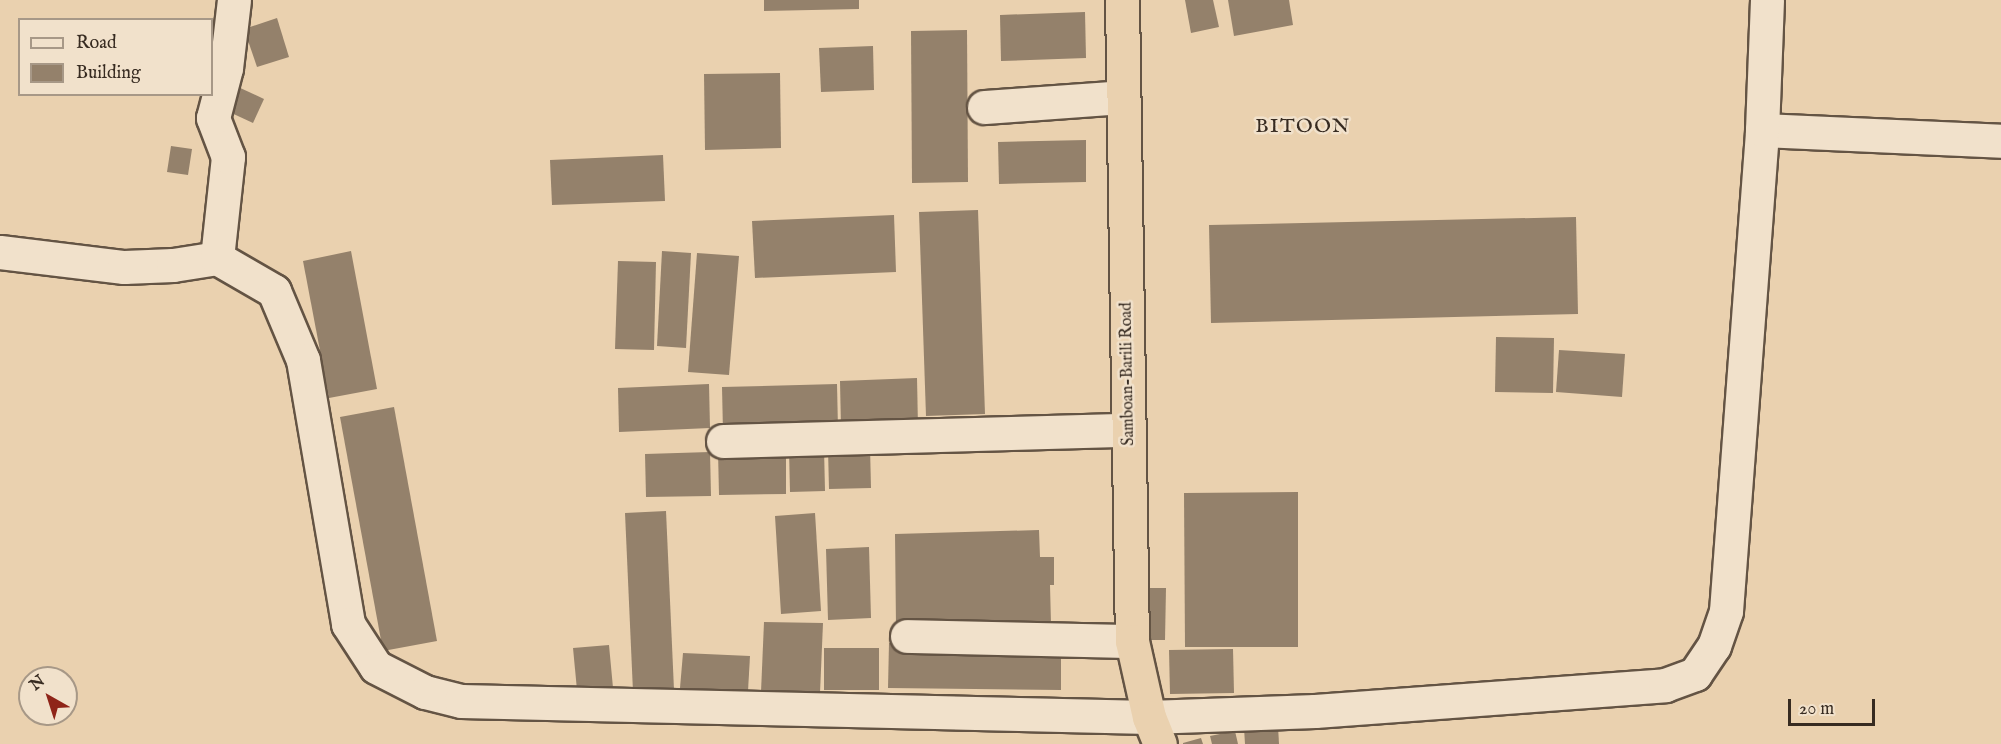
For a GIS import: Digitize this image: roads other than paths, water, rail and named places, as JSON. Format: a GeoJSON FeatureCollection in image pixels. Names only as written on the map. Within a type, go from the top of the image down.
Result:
{"type":"FeatureCollection","features":[{"type":"Feature","properties":{"kind":"highway","name":"Samboan-Barili Road"},"geometry":{"type":"LineString","coordinates":[[1122,0],[1132,641],[1155,730]]}},
{"type":"Feature","properties":{"kind":"street"},"geometry":{"type":"LineString","coordinates":[[217,258],[228,157],[213,118],[226,68],[234,0]]}},
{"type":"Feature","properties":{"kind":"street"},"geometry":{"type":"LineString","coordinates":[[0,252],[124,267],[173,265],[217,258],[274,291],[303,360],[348,624],[376,667],[425,692],[461,701],[1155,730],[1315,711],[1665,685],[1695,674],[1714,646],[1726,611],[1762,130],[1767,0]]}},
{"type":"Feature","properties":{"kind":"street"},"geometry":{"type":"LineString","coordinates":[[984,106],[1123,97]]}},
{"type":"Feature","properties":{"kind":"street"},"geometry":{"type":"LineString","coordinates":[[1762,130],[2001,141]]}},
{"type":"Feature","properties":{"kind":"street"},"geometry":{"type":"LineString","coordinates":[[723,441],[1129,430]]}},
{"type":"Feature","properties":{"kind":"street"},"geometry":{"type":"LineString","coordinates":[[908,636],[1132,641]]}},
{"type":"Feature","properties":{"kind":"district","name":"BITOON"},"geometry":{"type":"Point","coordinates":[1303,126]}}]}
